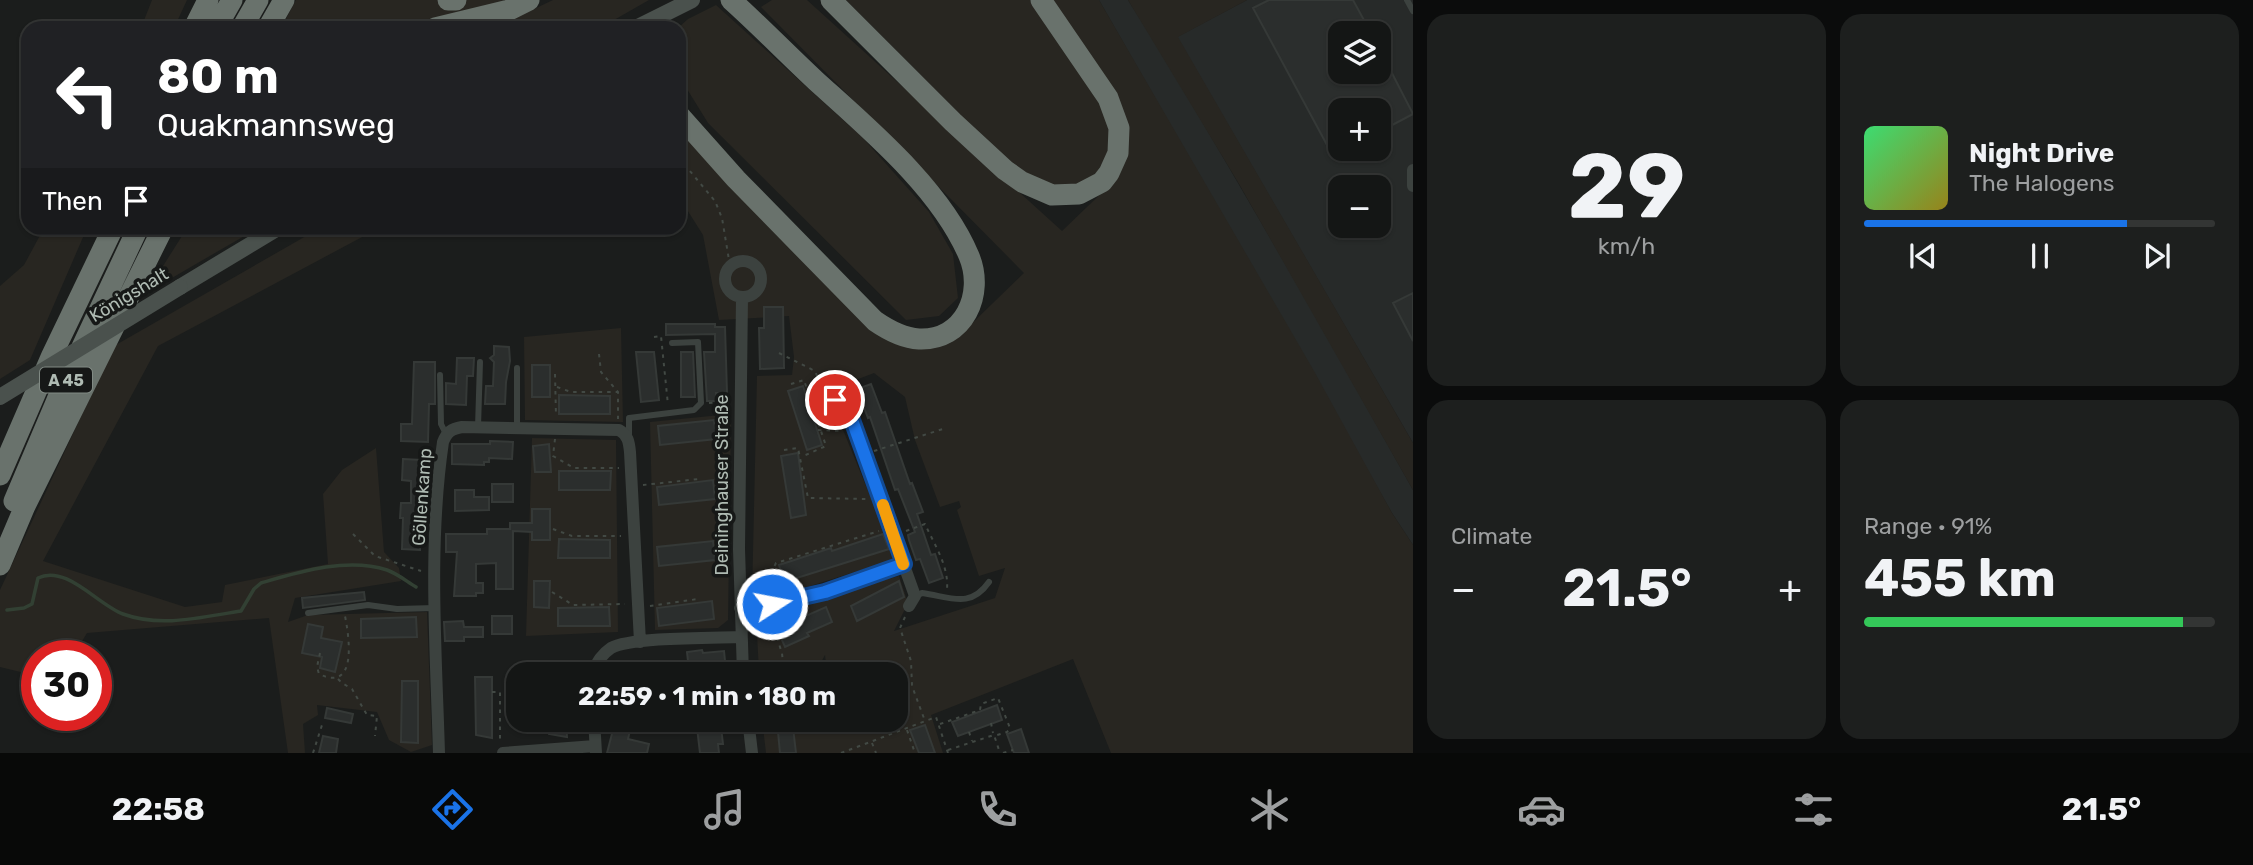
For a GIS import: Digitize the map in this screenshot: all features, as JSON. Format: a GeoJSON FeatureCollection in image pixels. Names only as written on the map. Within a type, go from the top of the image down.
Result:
{"type":"FeatureCollection","features":[{"type":"Feature","properties":{"kind":"highway"},"geometry":{"type":"LineString","coordinates":[[190,21],[199,0]]}},
{"type":"Feature","properties":{"kind":"highway"},"geometry":{"type":"LineString","coordinates":[[198,21],[208,0]]}},
{"type":"Feature","properties":{"kind":"highway"},"geometry":{"type":"LineString","coordinates":[[220,21],[232,0]]}},
{"type":"Feature","properties":{"kind":"highway"},"geometry":{"type":"LineString","coordinates":[[246,21],[258,0]]}},
{"type":"Feature","properties":{"kind":"highway"},"geometry":{"type":"LineString","coordinates":[[272,21],[284,0]]}},
{"type":"Feature","properties":{"kind":"highway"},"geometry":{"type":"LineString","coordinates":[[448,0],[456,0]]}},
{"type":"Feature","properties":{"kind":"highway"},"geometry":{"type":"LineString","coordinates":[[464,21],[509,10],[529,0]]}},
{"type":"Feature","properties":{"kind":"highway"},"geometry":{"type":"LineString","coordinates":[[718,0],[774,42]]}},
{"type":"Feature","properties":{"kind":"highway"},"geometry":{"type":"LineString","coordinates":[[686,123],[736,179],[875,321],[895,333],[918,339],[937,337],[957,326],[966,316],[975,292],[970,258],[933,197],[899,159],[732,0]]}},
{"type":"Feature","properties":{"kind":"highway"},"geometry":{"type":"LineString","coordinates":[[831,0],[1005,170],[1022,182],[1052,195],[1079,194],[1102,182],[1109,173],[1118,153],[1119,128],[1108,98],[1041,0]]}},
{"type":"Feature","properties":{"kind":"highway"},"geometry":{"type":"LineString","coordinates":[[52,355],[96,235]]}},
{"type":"Feature","properties":{"kind":"highway","name":"A 45"},"geometry":{"type":"LineString","coordinates":[[0,475],[52,355],[110,235]]}},
{"type":"Feature","properties":{"kind":"highway","name":"A 45"},"geometry":{"type":"LineString","coordinates":[[0,536],[57,400],[135,235]]}},
{"type":"Feature","properties":{"kind":"highway"},"geometry":{"type":"LineString","coordinates":[[0,565],[25,506],[160,235]]}},
{"type":"Feature","properties":{"kind":"highway"},"geometry":{"type":"LineString","coordinates":[[135,284],[171,235]]}},
{"type":"Feature","properties":{"kind":"main road"},"geometry":{"type":"LineString","coordinates":[[650,21],[692,0]]}},
{"type":"Feature","properties":{"kind":"main road","name":"Königshalt"},"geometry":{"type":"LineString","coordinates":[[0,397],[266,235]]}},
{"type":"Feature","properties":{"kind":"street"},"geometry":{"type":"LineString","coordinates":[[1413,170],[1413,186]]}},
{"type":"Feature","properties":{"kind":"street"},"geometry":{"type":"LineString","coordinates":[[747,261],[757,267],[761,278],[758,290],[748,297],[742,297],[736,296],[727,288],[725,277],[730,266],[747,261]]}},
{"type":"Feature","properties":{"kind":"street","name":"Deininghauser Straße"},"geometry":{"type":"LineString","coordinates":[[742,297],[739,401],[742,662]]}},
{"type":"Feature","properties":{"kind":"street"},"geometry":{"type":"LineString","coordinates":[[835,400],[852,420],[904,564],[912,601]]}},
{"type":"Feature","properties":{"kind":"street","name":"Göllenkamp"},"geometry":{"type":"LineString","coordinates":[[439,753],[435,575],[440,457],[446,434],[452,429],[462,427],[619,430]]}},
{"type":"Feature","properties":{"kind":"street"},"geometry":{"type":"LineString","coordinates":[[619,430],[625,433],[629,440],[640,642]]}},
{"type":"Feature","properties":{"kind":"street"},"geometry":{"type":"LineString","coordinates":[[740,608],[825,592],[904,564]]}},
{"type":"Feature","properties":{"kind":"street"},"geometry":{"type":"LineString","coordinates":[[598,662],[614,646],[640,642],[741,637]]}},
{"type":"Feature","properties":{"kind":"street"},"geometry":{"type":"LineString","coordinates":[[750,732],[752,753]]}},
{"type":"Feature","properties":{"kind":"street"},"geometry":{"type":"LineString","coordinates":[[502,748],[595,749]]}},
{"type":"Feature","properties":{"kind":"lane"},"geometry":{"type":"LineString","coordinates":[[1407,0],[1413,11]]}},
{"type":"Feature","properties":{"kind":"lane"},"geometry":{"type":"LineString","coordinates":[[629,440],[629,418],[694,410],[701,403],[698,342],[672,343]]}},
{"type":"Feature","properties":{"kind":"lane"},"geometry":{"type":"LineString","coordinates":[[478,427],[480,362]]}},
{"type":"Feature","properties":{"kind":"lane"},"geometry":{"type":"LineString","coordinates":[[517,368],[517,428]]}},
{"type":"Feature","properties":{"kind":"lane"},"geometry":{"type":"LineString","coordinates":[[440,375],[441,424],[446,434]]}},
{"type":"Feature","properties":{"kind":"lane"},"geometry":{"type":"LineString","coordinates":[[912,601],[922,593],[974,598],[989,582]]}},
{"type":"Feature","properties":{"kind":"lane"},"geometry":{"type":"LineString","coordinates":[[308,613],[368,605],[397,609],[435,608]]}},
{"type":"Feature","properties":{"kind":"path"},"geometry":{"type":"LineString","coordinates":[[686,166],[715,201],[722,218],[730,266]]}},
{"type":"Feature","properties":{"kind":"path"},"geometry":{"type":"LineString","coordinates":[[653,337],[661,336],[669,413]]}},
{"type":"Feature","properties":{"kind":"path"},"geometry":{"type":"LineString","coordinates":[[779,353],[816,371],[825,394],[810,400]]}},
{"type":"Feature","properties":{"kind":"path"},"geometry":{"type":"LineString","coordinates":[[599,354],[601,372],[618,392],[619,430]]}},
{"type":"Feature","properties":{"kind":"path"},"geometry":{"type":"LineString","coordinates":[[555,374],[556,429],[553,456],[574,468],[618,468]]}},
{"type":"Feature","properties":{"kind":"path"},"geometry":{"type":"LineString","coordinates":[[791,384],[804,380],[826,446],[799,458]]}},
{"type":"Feature","properties":{"kind":"path"},"geometry":{"type":"LineString","coordinates":[[555,386],[571,392],[618,392]]}},
{"type":"Feature","properties":{"kind":"path"},"geometry":{"type":"LineString","coordinates":[[701,403],[739,401]]}},
{"type":"Feature","properties":{"kind":"path"},"geometry":{"type":"LineString","coordinates":[[865,454],[946,428]]}},
{"type":"Feature","properties":{"kind":"path"},"geometry":{"type":"LineString","coordinates":[[819,429],[856,432]]}},
{"type":"Feature","properties":{"kind":"path"},"geometry":{"type":"LineString","coordinates":[[784,450],[798,448],[806,499],[823,497],[881,500]]}},
{"type":"Feature","properties":{"kind":"path"},"geometry":{"type":"LineString","coordinates":[[632,486],[699,479]]}},
{"type":"Feature","properties":{"kind":"path"},"geometry":{"type":"LineString","coordinates":[[785,601],[774,567],[776,563],[925,524],[948,580],[947,597]]}},
{"type":"Feature","properties":{"kind":"path"},"geometry":{"type":"LineString","coordinates":[[554,528],[572,536],[625,536]]}},
{"type":"Feature","properties":{"kind":"path"},"geometry":{"type":"LineString","coordinates":[[353,534],[375,556],[435,575]]}},
{"type":"Feature","properties":{"kind":"path"},"geometry":{"type":"LineString","coordinates":[[928,540],[932,539]]}},
{"type":"Feature","properties":{"kind":"path"},"geometry":{"type":"LineString","coordinates":[[552,592],[573,605],[622,604]]}},
{"type":"Feature","properties":{"kind":"path"},"geometry":{"type":"LineString","coordinates":[[638,607],[698,599]]}},
{"type":"Feature","properties":{"kind":"path"},"geometry":{"type":"LineString","coordinates":[[912,601],[900,626],[911,661],[912,686],[925,722]]}},
{"type":"Feature","properties":{"kind":"path"},"geometry":{"type":"LineString","coordinates":[[320,653],[317,667],[319,674],[338,678],[345,670],[349,649],[344,608]]}},
{"type":"Feature","properties":{"kind":"path"},"geometry":{"type":"LineString","coordinates":[[783,662],[773,626],[774,622],[787,621],[790,626]]}},
{"type":"Feature","properties":{"kind":"path"},"geometry":{"type":"LineString","coordinates":[[338,678],[342,684],[352,689],[367,715],[377,716],[375,736]]}},
{"type":"Feature","properties":{"kind":"path"},"geometry":{"type":"LineString","coordinates":[[492,692],[500,692],[502,748]]}},
{"type":"Feature","properties":{"kind":"path"},"geometry":{"type":"LineString","coordinates":[[908,729],[936,717],[938,725],[948,751],[972,741],[1007,732],[1010,728],[998,698],[981,704],[980,710],[938,725]]}},
{"type":"Feature","properties":{"kind":"path"},"geometry":{"type":"LineString","coordinates":[[492,722],[500,723]]}},
{"type":"Feature","properties":{"kind":"path"},"geometry":{"type":"LineString","coordinates":[[991,723],[1002,753],[1013,750]]}},
{"type":"Feature","properties":{"kind":"path"},"geometry":{"type":"LineString","coordinates":[[313,753],[322,725]]}},
{"type":"Feature","properties":{"kind":"path"},"geometry":{"type":"LineString","coordinates":[[908,731],[915,753]]}},
{"type":"Feature","properties":{"kind":"path"},"geometry":{"type":"LineString","coordinates":[[841,753],[899,732]]}},
{"type":"Feature","properties":{"kind":"path"},"geometry":{"type":"LineString","coordinates":[[969,732],[972,741]]}},
{"type":"Feature","properties":{"kind":"path"},"geometry":{"type":"LineString","coordinates":[[872,742],[876,753]]}},
{"type":"Feature","properties":{"kind":"shaded area"},"geometry":{"type":"Polygon","coordinates":[[[152,0],[187,0],[177,21],[144,21],[152,0]]]}},
{"type":"Feature","properties":{"kind":"shaded area"},"geometry":{"type":"Polygon","coordinates":[[[296,0],[515,0],[431,21],[285,21],[296,0]]]}},
{"type":"Feature","properties":{"kind":"shaded area"},"geometry":{"type":"Polygon","coordinates":[[[553,0],[649,0],[612,21],[492,21],[530,11],[553,0]]]}},
{"type":"Feature","properties":{"kind":"shaded area"},"geometry":{"type":"Polygon","coordinates":[[[772,0],[807,0],[1062,231],[1113,182],[1127,147],[1048,0],[1099,0],[1314,371],[1392,513],[1413,545],[1413,753],[1111,753],[1073,659],[931,715],[943,753],[766,753],[764,732],[908,732],[908,662],[826,662],[825,655],[821,662],[758,662],[756,614],[899,576],[908,603],[894,631],[995,598],[1005,568],[979,576],[957,510],[961,507],[959,501],[940,507],[915,440],[905,397],[874,373],[827,391],[896,559],[788,593],[752,596],[757,376],[792,375],[794,357],[789,316],[719,320],[703,235],[686,208],[686,131],[893,340],[960,335],[1024,273],[761,7],[772,0]]]}},
{"type":"Feature","properties":{"kind":"shaded area"},"geometry":{"type":"Polygon","coordinates":[[[846,0],[1030,0],[1098,97],[1113,137],[1102,172],[1074,188],[1041,183],[1006,161],[846,0]]]}},
{"type":"Feature","properties":{"kind":"shaded area"},"geometry":{"type":"Polygon","coordinates":[[[1099,0],[1128,0],[1311,308],[1413,490],[1413,545],[1392,513],[1099,0]]]}},
{"type":"Feature","properties":{"kind":"shaded area"},"geometry":{"type":"Polygon","coordinates":[[[1128,0],[1247,0],[1178,37],[1413,443],[1413,490],[1239,184],[1128,0]]]}},
{"type":"Feature","properties":{"kind":"shaded area"},"geometry":{"type":"Polygon","coordinates":[[[1247,0],[1413,0],[1413,443],[1177,37],[1247,0]]]}},
{"type":"Feature","properties":{"kind":"shaded area"},"geometry":{"type":"Polygon","coordinates":[[[716,5],[862,137],[929,212],[953,254],[958,298],[939,316],[906,320],[708,123],[686,87],[686,21],[716,5]]]}},
{"type":"Feature","properties":{"kind":"shaded area"},"geometry":{"type":"Polygon","coordinates":[[[40,235],[84,235],[30,360],[0,379],[0,286],[24,265],[40,235]]]}},
{"type":"Feature","properties":{"kind":"shaded area"},"geometry":{"type":"Polygon","coordinates":[[[183,235],[246,235],[146,293],[183,235]]]}},
{"type":"Feature","properties":{"kind":"shaded area"},"geometry":{"type":"Polygon","coordinates":[[[308,235],[366,235],[158,346],[43,561],[185,607],[222,602],[225,585],[328,564],[323,494],[342,470],[376,448],[384,552],[399,568],[401,581],[295,598],[288,622],[308,615],[427,612],[432,745],[411,752],[389,740],[377,712],[317,705],[318,715],[303,724],[305,753],[288,753],[269,618],[87,633],[83,640],[21,640],[21,672],[0,667],[0,590],[114,346],[308,235]]]}},
{"type":"Feature","properties":{"kind":"shaded area"},"geometry":{"type":"Polygon","coordinates":[[[621,328],[623,422],[525,420],[524,337],[621,328]]]}},
{"type":"Feature","properties":{"kind":"shaded area"},"geometry":{"type":"Polygon","coordinates":[[[731,414],[728,620],[718,628],[655,630],[650,422],[731,414]]]}},
{"type":"Feature","properties":{"kind":"shaded area"},"geometry":{"type":"Polygon","coordinates":[[[532,438],[616,440],[618,632],[526,636],[532,438]]]}},
{"type":"Feature","properties":{"kind":"building"},"geometry":{"type":"Polygon","coordinates":[[[1269,0],[1353,0],[1364,21],[1328,21],[1328,84],[1391,84],[1391,71],[1413,114],[1391,126],[1391,98],[1328,98],[1328,147],[1253,8],[1269,0]]]}},
{"type":"Feature","properties":{"kind":"building"},"geometry":{"type":"Polygon","coordinates":[[[1413,293],[1413,341],[1393,303],[1413,293]]]}},
{"type":"Feature","properties":{"kind":"building"},"geometry":{"type":"Polygon","coordinates":[[[764,307],[783,307],[784,368],[760,369],[759,328],[764,328],[764,307]]]}},
{"type":"Feature","properties":{"kind":"building"},"geometry":{"type":"Polygon","coordinates":[[[666,324],[715,324],[715,327],[725,327],[727,393],[716,393],[716,401],[707,401],[704,352],[715,352],[715,334],[666,335],[666,324]]]}},
{"type":"Feature","properties":{"kind":"building"},"geometry":{"type":"Polygon","coordinates":[[[494,346],[509,347],[505,404],[485,404],[486,386],[493,386],[494,362],[490,358],[494,355],[494,346]]]}},
{"type":"Feature","properties":{"kind":"building"},"geometry":{"type":"Polygon","coordinates":[[[636,352],[654,352],[659,400],[641,402],[636,352]]]}},
{"type":"Feature","properties":{"kind":"building"},"geometry":{"type":"Polygon","coordinates":[[[681,352],[693,352],[695,397],[681,397],[681,352]]]}},
{"type":"Feature","properties":{"kind":"building"},"geometry":{"type":"Polygon","coordinates":[[[457,358],[474,358],[473,376],[467,376],[466,405],[446,404],[446,383],[456,384],[457,358]]]}},
{"type":"Feature","properties":{"kind":"building"},"geometry":{"type":"Polygon","coordinates":[[[414,362],[435,362],[435,404],[429,404],[428,442],[401,441],[401,424],[412,424],[414,362]]]}},
{"type":"Feature","properties":{"kind":"building"},"geometry":{"type":"Polygon","coordinates":[[[532,365],[550,365],[550,397],[532,397],[532,365]]]}},
{"type":"Feature","properties":{"kind":"building"},"geometry":{"type":"Polygon","coordinates":[[[871,384],[882,413],[885,412],[910,484],[912,483],[923,512],[917,514],[931,555],[935,554],[943,578],[929,583],[909,540],[908,535],[915,532],[898,489],[895,490],[870,417],[868,418],[857,389],[871,384]]]}},
{"type":"Feature","properties":{"kind":"building"},"geometry":{"type":"Polygon","coordinates":[[[803,386],[822,445],[807,450],[788,391],[803,386]]]}},
{"type":"Feature","properties":{"kind":"building"},"geometry":{"type":"Polygon","coordinates":[[[559,395],[610,396],[610,414],[559,414],[559,395]]]}},
{"type":"Feature","properties":{"kind":"building"},"geometry":{"type":"Polygon","coordinates":[[[714,420],[716,439],[660,445],[658,426],[714,420]]]}},
{"type":"Feature","properties":{"kind":"building"},"geometry":{"type":"Polygon","coordinates":[[[490,441],[513,442],[512,459],[489,458],[489,462],[484,462],[484,465],[452,464],[452,444],[490,444],[490,441]]]}},
{"type":"Feature","properties":{"kind":"building"},"geometry":{"type":"Polygon","coordinates":[[[549,444],[551,472],[535,472],[533,446],[549,444]]]}},
{"type":"Feature","properties":{"kind":"building"},"geometry":{"type":"Polygon","coordinates":[[[798,453],[806,515],[791,518],[781,456],[798,453]]]}},
{"type":"Feature","properties":{"kind":"building"},"geometry":{"type":"Polygon","coordinates":[[[403,459],[421,460],[420,550],[402,549],[401,503],[411,503],[411,481],[402,480],[403,459]]]}},
{"type":"Feature","properties":{"kind":"building"},"geometry":{"type":"Polygon","coordinates":[[[559,471],[611,471],[610,490],[559,490],[559,471]]]}},
{"type":"Feature","properties":{"kind":"building"},"geometry":{"type":"Polygon","coordinates":[[[713,480],[715,499],[659,505],[657,487],[713,480]]]}},
{"type":"Feature","properties":{"kind":"building"},"geometry":{"type":"Polygon","coordinates":[[[492,484],[513,484],[513,502],[492,502],[492,484]]]}},
{"type":"Feature","properties":{"kind":"building"},"geometry":{"type":"Polygon","coordinates":[[[455,490],[474,490],[474,497],[489,497],[489,510],[455,511],[455,490]]]}},
{"type":"Feature","properties":{"kind":"building"},"geometry":{"type":"Polygon","coordinates":[[[532,509],[550,509],[550,540],[532,540],[532,532],[513,531],[513,589],[496,589],[496,563],[476,564],[476,583],[483,583],[483,593],[476,593],[476,596],[454,596],[457,552],[446,552],[446,534],[487,534],[487,529],[510,529],[510,523],[532,523],[532,509]]]}},
{"type":"Feature","properties":{"kind":"building"},"geometry":{"type":"Polygon","coordinates":[[[883,534],[889,549],[784,582],[779,565],[883,534]]]}},
{"type":"Feature","properties":{"kind":"building"},"geometry":{"type":"Polygon","coordinates":[[[559,539],[610,540],[610,558],[558,558],[559,539]]]}},
{"type":"Feature","properties":{"kind":"building"},"geometry":{"type":"Polygon","coordinates":[[[713,541],[715,560],[659,566],[657,547],[713,541]]]}},
{"type":"Feature","properties":{"kind":"building"},"geometry":{"type":"Polygon","coordinates":[[[534,581],[550,581],[549,608],[534,607],[534,581]]]}},
{"type":"Feature","properties":{"kind":"building"},"geometry":{"type":"Polygon","coordinates":[[[899,581],[904,597],[857,621],[851,606],[899,581]]]}},
{"type":"Feature","properties":{"kind":"building"},"geometry":{"type":"Polygon","coordinates":[[[364,592],[365,600],[303,608],[302,598],[364,592]]]}},
{"type":"Feature","properties":{"kind":"building"},"geometry":{"type":"Polygon","coordinates":[[[712,601],[714,619],[659,626],[657,608],[712,601]]]}},
{"type":"Feature","properties":{"kind":"building"},"geometry":{"type":"Polygon","coordinates":[[[609,607],[610,626],[558,626],[558,608],[609,607]]]}},
{"type":"Feature","properties":{"kind":"building"},"geometry":{"type":"Polygon","coordinates":[[[826,607],[832,622],[785,647],[778,631],[826,607]]]}},
{"type":"Feature","properties":{"kind":"building"},"geometry":{"type":"Polygon","coordinates":[[[492,616],[512,616],[512,634],[492,634],[492,616]]]}},
{"type":"Feature","properties":{"kind":"building"},"geometry":{"type":"Polygon","coordinates":[[[416,617],[417,637],[361,638],[361,619],[416,617]]]}},
{"type":"Feature","properties":{"kind":"building"},"geometry":{"type":"Polygon","coordinates":[[[463,621],[464,627],[483,627],[483,637],[445,641],[444,622],[463,621]]]}},
{"type":"Feature","properties":{"kind":"building"},"geometry":{"type":"Polygon","coordinates":[[[308,624],[323,627],[321,638],[342,642],[335,672],[320,668],[322,657],[302,653],[308,624]]]}},
{"type":"Feature","properties":{"kind":"building"},"geometry":{"type":"Polygon","coordinates":[[[724,651],[725,662],[688,662],[687,652],[724,651]]]}},
{"type":"Feature","properties":{"kind":"building"},"geometry":{"type":"Polygon","coordinates":[[[475,677],[492,677],[492,738],[476,735],[475,677]]]}},
{"type":"Feature","properties":{"kind":"building"},"geometry":{"type":"Polygon","coordinates":[[[402,681],[418,681],[418,743],[401,742],[402,681]]]}},
{"type":"Feature","properties":{"kind":"building"},"geometry":{"type":"Polygon","coordinates":[[[997,705],[1002,720],[958,736],[952,722],[997,705]]]}},
{"type":"Feature","properties":{"kind":"building"},"geometry":{"type":"Polygon","coordinates":[[[327,708],[353,714],[351,723],[325,718],[327,708]]]}},
{"type":"Feature","properties":{"kind":"building"},"geometry":{"type":"Polygon","coordinates":[[[925,725],[935,753],[919,753],[910,730],[925,725]]]}},
{"type":"Feature","properties":{"kind":"building"},"geometry":{"type":"Polygon","coordinates":[[[1021,729],[1029,753],[1014,753],[1007,734],[1021,729]]]}},
{"type":"Feature","properties":{"kind":"building"},"geometry":{"type":"Polygon","coordinates":[[[567,732],[567,737],[549,734],[567,732]]]}},
{"type":"Feature","properties":{"kind":"building"},"geometry":{"type":"Polygon","coordinates":[[[612,732],[630,732],[628,739],[649,744],[647,753],[607,753],[612,732]]]}},
{"type":"Feature","properties":{"kind":"building"},"geometry":{"type":"Polygon","coordinates":[[[698,732],[722,732],[723,744],[718,744],[719,753],[700,753],[698,732]]]}},
{"type":"Feature","properties":{"kind":"building"},"geometry":{"type":"Polygon","coordinates":[[[778,732],[794,732],[796,753],[780,753],[778,732]]]}},
{"type":"Feature","properties":{"kind":"building"},"geometry":{"type":"Polygon","coordinates":[[[323,736],[338,739],[336,753],[319,753],[323,736]]]}},
{"type":"Feature","properties":{"kind":"waterway"},"geometry":{"type":"LineString","coordinates":[[7,610],[32,604],[38,578],[49,575],[71,581],[123,614],[167,621],[241,611],[254,589],[261,583],[323,568],[372,566],[387,570],[416,587]]}},
{"type":"Feature","properties":{"kind":"slow traffic"},"geometry":{"type":"LineString","coordinates":[[883,505],[903,564]]}},
{"type":"Feature","properties":{"kind":"route"},"geometry":{"type":"LineString","coordinates":[[772,604],[802,599],[904,564],[852,420],[835,400]]}}]}
